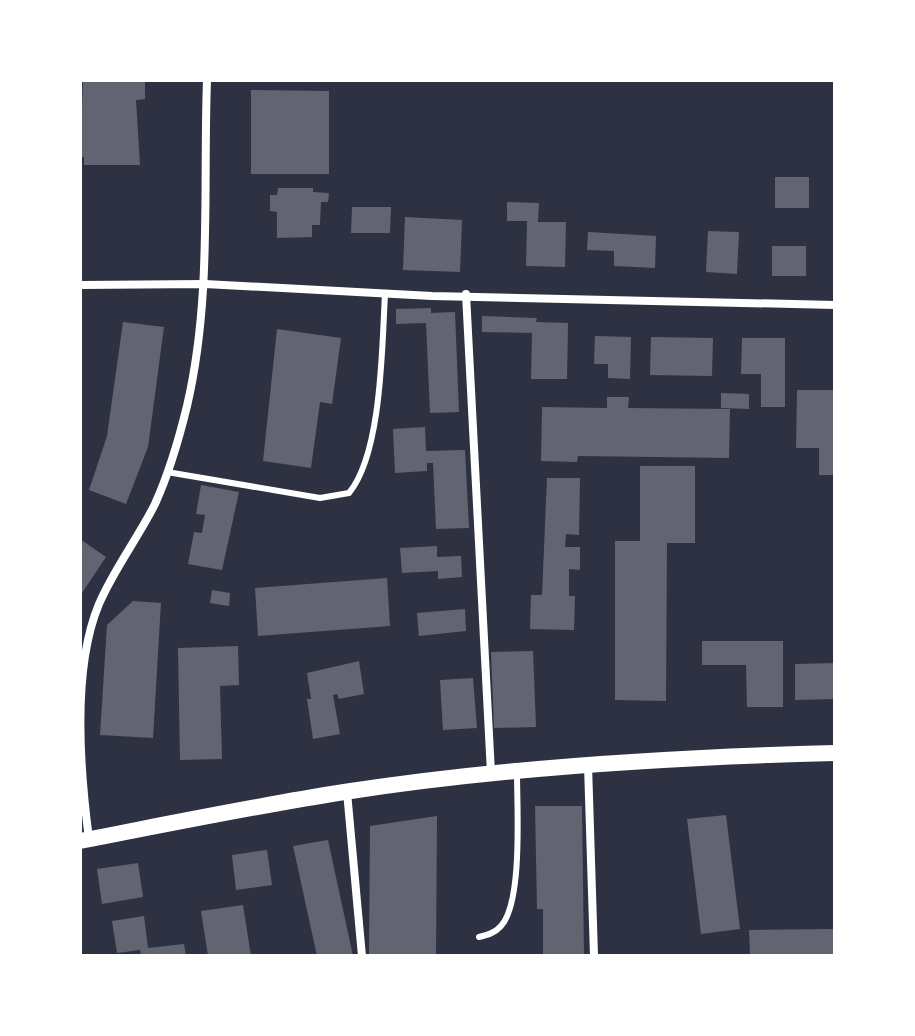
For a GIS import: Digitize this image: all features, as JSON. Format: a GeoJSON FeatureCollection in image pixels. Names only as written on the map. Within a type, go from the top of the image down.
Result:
{"type":"FeatureCollection","features":[{"type":"Feature","properties":{"kind":"main road"},"geometry":{"type":"LineString","coordinates":[[84,840],[347,792],[517,770],[835,753]]}},
{"type":"Feature","properties":{"kind":"street"},"geometry":{"type":"LineString","coordinates":[[84,840],[80,733],[91,627],[99,604],[154,504],[167,472],[197,356],[205,284],[207,80]]}},
{"type":"Feature","properties":{"kind":"street"},"geometry":{"type":"LineString","coordinates":[[80,285],[205,284],[385,294],[835,305]]}},
{"type":"Feature","properties":{"kind":"street"},"geometry":{"type":"LineString","coordinates":[[466,294],[491,774]]}},
{"type":"Feature","properties":{"kind":"street"},"geometry":{"type":"LineString","coordinates":[[588,764],[594,956]]}},
{"type":"Feature","properties":{"kind":"street"},"geometry":{"type":"LineString","coordinates":[[347,792],[362,956]]}},
{"type":"Feature","properties":{"kind":"lane"},"geometry":{"type":"LineString","coordinates":[[167,472],[320,498],[349,493],[365,464],[375,411],[385,294]]}},
{"type":"Feature","properties":{"kind":"lane"},"geometry":{"type":"LineString","coordinates":[[479,937],[502,926],[508,913],[518,857],[517,770]]}},
{"type":"Feature","properties":{"kind":"building"},"geometry":{"type":"Polygon","coordinates":[[[83,80],[145,80],[145,99],[136,100],[140,165],[84,165],[84,157],[80,157],[83,80]]]}},
{"type":"Feature","properties":{"kind":"building"},"geometry":{"type":"Polygon","coordinates":[[[251,90],[329,91],[329,174],[251,174],[251,90]]]}},
{"type":"Feature","properties":{"kind":"building"},"geometry":{"type":"Polygon","coordinates":[[[775,177],[809,177],[809,208],[775,208],[775,177]]]}},
{"type":"Feature","properties":{"kind":"building"},"geometry":{"type":"Polygon","coordinates":[[[278,188],[313,188],[313,192],[329,193],[328,202],[321,202],[320,225],[312,225],[312,237],[277,238],[277,212],[270,211],[270,195],[277,195],[278,188]]]}},
{"type":"Feature","properties":{"kind":"building"},"geometry":{"type":"Polygon","coordinates":[[[507,202],[539,203],[538,222],[566,222],[565,267],[526,266],[527,221],[507,221],[507,202]]]}},
{"type":"Feature","properties":{"kind":"building"},"geometry":{"type":"Polygon","coordinates":[[[352,207],[391,207],[390,233],[351,233],[352,207]]]}},
{"type":"Feature","properties":{"kind":"building"},"geometry":{"type":"Polygon","coordinates":[[[405,217],[462,220],[460,272],[403,270],[405,217]]]}},
{"type":"Feature","properties":{"kind":"building"},"geometry":{"type":"Polygon","coordinates":[[[708,231],[739,232],[737,274],[706,272],[708,231]]]}},
{"type":"Feature","properties":{"kind":"building"},"geometry":{"type":"Polygon","coordinates":[[[588,232],[656,236],[655,268],[614,266],[614,251],[587,250],[588,232]]]}},
{"type":"Feature","properties":{"kind":"building"},"geometry":{"type":"Polygon","coordinates":[[[772,246],[806,246],[806,276],[772,276],[772,246]]]}},
{"type":"Feature","properties":{"kind":"building"},"geometry":{"type":"Polygon","coordinates":[[[431,308],[431,313],[455,312],[459,412],[430,413],[426,323],[396,324],[396,309],[431,308]]]}},
{"type":"Feature","properties":{"kind":"building"},"geometry":{"type":"Polygon","coordinates":[[[482,316],[537,318],[536,322],[568,323],[567,379],[531,379],[532,333],[482,332],[482,316]]]}},
{"type":"Feature","properties":{"kind":"building"},"geometry":{"type":"Polygon","coordinates":[[[123,322],[164,327],[148,447],[126,504],[89,490],[107,436],[123,322]]]}},
{"type":"Feature","properties":{"kind":"building"},"geometry":{"type":"Polygon","coordinates":[[[277,329],[341,338],[332,404],[320,402],[311,468],[263,461],[277,329]]]}},
{"type":"Feature","properties":{"kind":"building"},"geometry":{"type":"Polygon","coordinates":[[[595,336],[631,337],[630,379],[608,378],[608,364],[594,364],[595,336]]]}},
{"type":"Feature","properties":{"kind":"building"},"geometry":{"type":"Polygon","coordinates":[[[651,337],[713,338],[712,376],[650,375],[651,337]]]}},
{"type":"Feature","properties":{"kind":"building"},"geometry":{"type":"Polygon","coordinates":[[[742,338],[785,338],[785,407],[761,407],[761,374],[741,374],[742,338]]]}},
{"type":"Feature","properties":{"kind":"building"},"geometry":{"type":"Polygon","coordinates":[[[797,390],[835,390],[835,475],[819,475],[819,448],[796,448],[797,390]]]}},
{"type":"Feature","properties":{"kind":"building"},"geometry":{"type":"Polygon","coordinates":[[[721,393],[749,394],[749,409],[721,408],[721,393]]]}},
{"type":"Feature","properties":{"kind":"building"},"geometry":{"type":"Polygon","coordinates":[[[607,397],[629,397],[628,408],[730,409],[729,458],[578,456],[577,462],[541,461],[542,407],[607,408],[607,397]]]}},
{"type":"Feature","properties":{"kind":"building"},"geometry":{"type":"Polygon","coordinates":[[[425,427],[426,451],[465,450],[469,528],[436,529],[433,463],[427,463],[427,471],[395,473],[393,429],[425,427]]]}},
{"type":"Feature","properties":{"kind":"building"},"geometry":{"type":"Polygon","coordinates":[[[640,466],[695,466],[695,543],[667,543],[666,701],[615,700],[615,541],[640,541],[640,466]]]}},
{"type":"Feature","properties":{"kind":"building"},"geometry":{"type":"Polygon","coordinates":[[[547,478],[580,478],[579,535],[566,534],[565,547],[580,547],[580,570],[569,569],[569,596],[575,596],[574,630],[530,629],[531,595],[542,595],[547,478]]]}},
{"type":"Feature","properties":{"kind":"building"},"geometry":{"type":"Polygon","coordinates":[[[201,485],[239,492],[222,570],[188,564],[194,532],[202,533],[205,515],[196,514],[201,485]]]}},
{"type":"Feature","properties":{"kind":"building"},"geometry":{"type":"Polygon","coordinates":[[[80,539],[106,557],[80,596],[80,539]]]}},
{"type":"Feature","properties":{"kind":"building"},"geometry":{"type":"Polygon","coordinates":[[[437,546],[437,557],[461,556],[462,577],[438,579],[438,571],[402,573],[400,548],[437,546]]]}},
{"type":"Feature","properties":{"kind":"building"},"geometry":{"type":"Polygon","coordinates":[[[387,578],[390,626],[258,636],[255,588],[387,578]]]}},
{"type":"Feature","properties":{"kind":"building"},"geometry":{"type":"Polygon","coordinates":[[[212,590],[230,593],[229,606],[210,603],[212,590]]]}},
{"type":"Feature","properties":{"kind":"building"},"geometry":{"type":"Polygon","coordinates":[[[133,601],[161,603],[153,738],[100,735],[107,625],[133,601]]]}},
{"type":"Feature","properties":{"kind":"building"},"geometry":{"type":"Polygon","coordinates":[[[465,609],[466,631],[419,636],[417,613],[465,609]]]}},
{"type":"Feature","properties":{"kind":"building"},"geometry":{"type":"Polygon","coordinates":[[[702,641],[783,641],[783,707],[747,707],[746,665],[702,665],[702,641]]]}},
{"type":"Feature","properties":{"kind":"building"},"geometry":{"type":"Polygon","coordinates":[[[238,646],[239,685],[220,686],[222,759],[180,760],[178,648],[238,646]]]}},
{"type":"Feature","properties":{"kind":"building"},"geometry":{"type":"Polygon","coordinates":[[[533,651],[536,727],[494,728],[491,652],[533,651]]]}},
{"type":"Feature","properties":{"kind":"building"},"geometry":{"type":"Polygon","coordinates":[[[359,661],[364,694],[339,699],[337,694],[333,695],[340,734],[313,739],[307,673],[359,661]]]}},
{"type":"Feature","properties":{"kind":"building"},"geometry":{"type":"Polygon","coordinates":[[[835,663],[835,699],[795,700],[795,664],[835,663]]]}},
{"type":"Feature","properties":{"kind":"building"},"geometry":{"type":"Polygon","coordinates":[[[473,678],[477,728],[443,730],[440,680],[473,678]]]}},
{"type":"Feature","properties":{"kind":"building"},"geometry":{"type":"Polygon","coordinates":[[[535,806],[582,806],[584,956],[543,956],[543,909],[537,909],[535,806]]]}},
{"type":"Feature","properties":{"kind":"building"},"geometry":{"type":"Polygon","coordinates":[[[726,815],[740,929],[701,934],[687,819],[726,815]]]}},
{"type":"Feature","properties":{"kind":"building"},"geometry":{"type":"Polygon","coordinates":[[[437,816],[436,956],[369,956],[370,826],[437,816]]]}},
{"type":"Feature","properties":{"kind":"building"},"geometry":{"type":"Polygon","coordinates":[[[328,840],[353,956],[317,956],[293,846],[328,840]]]}},
{"type":"Feature","properties":{"kind":"building"},"geometry":{"type":"Polygon","coordinates":[[[267,850],[272,885],[236,890],[232,855],[267,850]]]}},
{"type":"Feature","properties":{"kind":"building"},"geometry":{"type":"Polygon","coordinates":[[[138,863],[143,897],[102,904],[97,869],[138,863]]]}},
{"type":"Feature","properties":{"kind":"building"},"geometry":{"type":"Polygon","coordinates":[[[243,905],[251,956],[208,956],[201,911],[243,905]]]}},
{"type":"Feature","properties":{"kind":"building"},"geometry":{"type":"Polygon","coordinates":[[[144,916],[148,948],[184,944],[186,956],[141,956],[140,950],[117,953],[112,921],[144,916]]]}},
{"type":"Feature","properties":{"kind":"building"},"geometry":{"type":"Polygon","coordinates":[[[835,929],[835,956],[750,956],[749,930],[835,929]]]}}]}
